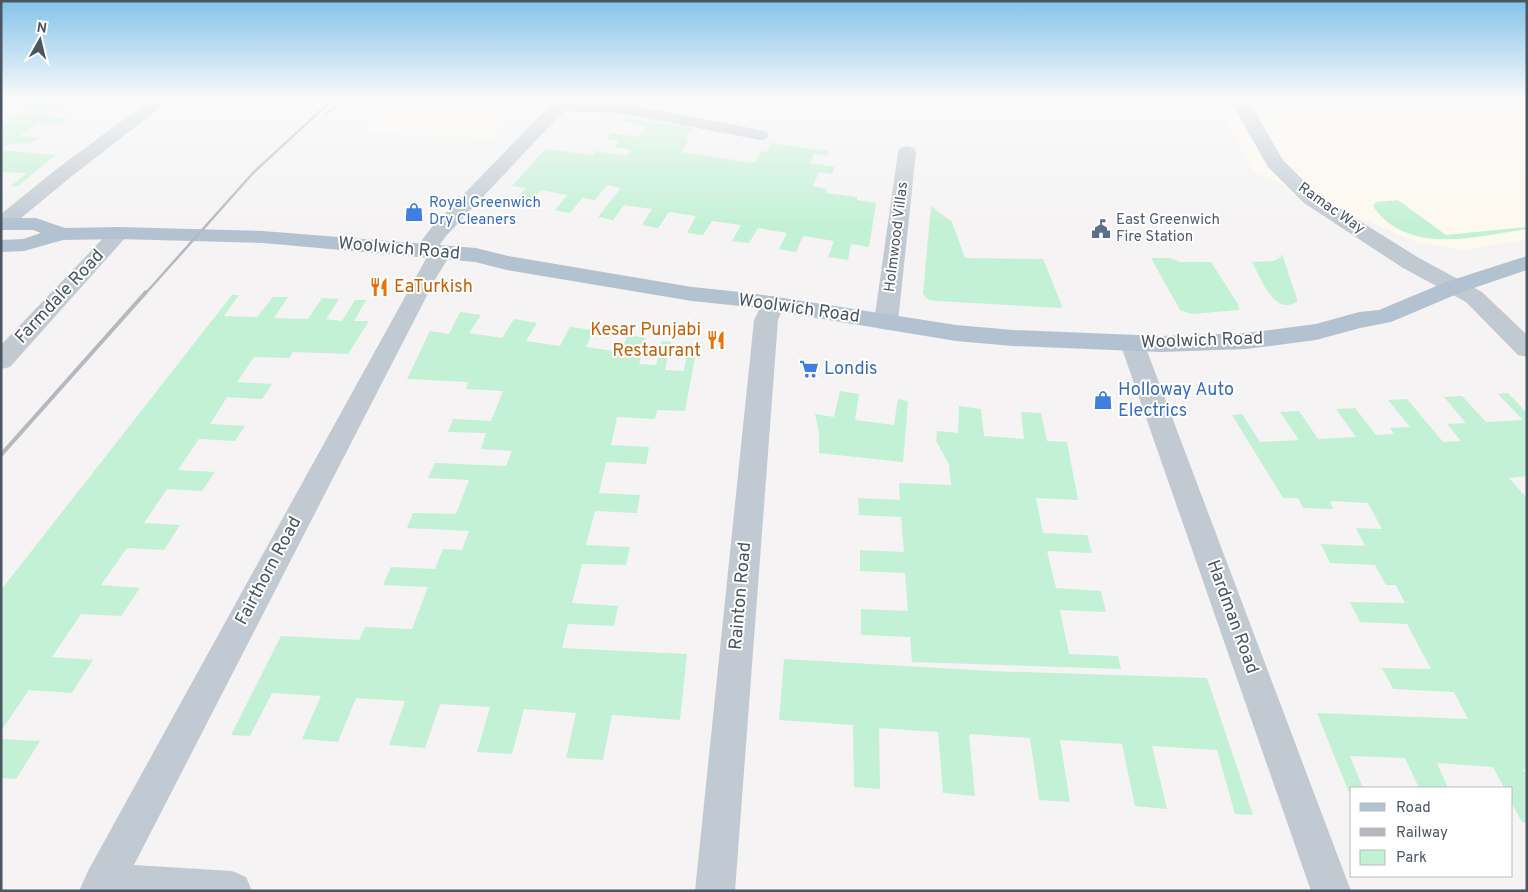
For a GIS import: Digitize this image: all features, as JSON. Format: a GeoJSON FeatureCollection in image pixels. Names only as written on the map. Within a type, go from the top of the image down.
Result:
{"type":"FeatureCollection","features":[{"type":"Feature","properties":{"kind":"main road","name":"Woolwich Road"},"geometry":{"type":"LineString","coordinates":[[2,224],[36,224],[62,234]]}},
{"type":"Feature","properties":{"kind":"main road","name":"Woolwich Road"},"geometry":{"type":"LineString","coordinates":[[1,246],[24,245],[62,234],[119,233],[263,237],[433,251],[476,255],[507,263],[700,295],[774,303],[886,322],[984,335],[1132,343],[1205,343],[1292,336],[1316,332],[1359,320],[1383,317],[1454,286],[1527,263]]}},
{"type":"Feature","properties":{"kind":"street"},"geometry":{"type":"LineString","coordinates":[[2,224],[105,142]]}},
{"type":"Feature","properties":{"kind":"street","name":"Fairthorn Road"},"geometry":{"type":"LineString","coordinates":[[101,887],[425,278],[438,232],[524,142]]}},
{"type":"Feature","properties":{"kind":"street","name":"Ramac Way"},"geometry":{"type":"LineString","coordinates":[[1263,142],[1275,163],[1289,180],[1311,199],[1411,263],[1474,297],[1527,350]]}},
{"type":"Feature","properties":{"kind":"street","name":"Holmwood Villas"},"geometry":{"type":"LineString","coordinates":[[886,322],[907,152]]}},
{"type":"Feature","properties":{"kind":"street","name":"Farmdale Road"},"geometry":{"type":"LineString","coordinates":[[1,361],[119,233]]}},
{"type":"Feature","properties":{"kind":"street","name":"Rainton Road"},"geometry":{"type":"LineString","coordinates":[[715,891],[766,320],[774,303]]}},
{"type":"Feature","properties":{"kind":"street","name":"Hardman Road"},"geometry":{"type":"LineString","coordinates":[[1132,343],[1331,891]]}},
{"type":"Feature","properties":{"kind":"street"},"geometry":{"type":"LineString","coordinates":[[101,887],[232,891]]}},
{"type":"Feature","properties":{"kind":"shaded area"},"geometry":{"type":"Polygon","coordinates":[[[1237,142],[1527,142],[1527,239],[1465,250],[1418,243],[1253,172],[1237,142]]]}},
{"type":"Feature","properties":{"kind":"green space"},"geometry":{"type":"Polygon","coordinates":[[[1,142],[32,142],[7,145],[1,148],[1,142]]]}},
{"type":"Feature","properties":{"kind":"green space"},"geometry":{"type":"Polygon","coordinates":[[[618,142],[688,142],[681,152],[754,163],[761,151],[766,152],[771,143],[829,151],[827,156],[814,154],[810,163],[835,167],[832,174],[819,172],[813,186],[827,189],[825,193],[857,197],[857,200],[876,203],[869,247],[851,244],[848,260],[828,257],[834,241],[803,236],[796,252],[779,249],[787,233],[758,228],[749,243],[732,241],[741,225],[712,221],[703,235],[687,233],[696,216],[669,212],[658,228],[642,225],[652,209],[624,205],[613,220],[598,217],[621,188],[607,185],[595,200],[582,198],[570,213],[555,210],[567,195],[541,190],[528,206],[513,203],[526,188],[512,186],[545,149],[593,155],[596,151],[626,156],[631,150],[614,147],[618,142]]]}},
{"type":"Feature","properties":{"kind":"green space"},"geometry":{"type":"Polygon","coordinates":[[[1,150],[56,155],[18,186],[11,186],[27,173],[1,172],[1,150]]]}},
{"type":"Feature","properties":{"kind":"green space"},"geometry":{"type":"Polygon","coordinates":[[[1398,200],[1446,235],[1527,227],[1527,229],[1465,238],[1424,238],[1405,232],[1388,222],[1373,206],[1376,202],[1398,200]]]}},
{"type":"Feature","properties":{"kind":"green space"},"geometry":{"type":"Polygon","coordinates":[[[931,206],[952,222],[965,258],[1043,259],[1062,306],[1061,308],[929,300],[923,294],[931,206]]]}},
{"type":"Feature","properties":{"kind":"green space"},"geometry":{"type":"Polygon","coordinates":[[[1282,254],[1297,299],[1297,302],[1289,305],[1281,304],[1269,293],[1252,262],[1274,261],[1281,257],[1282,254]]]}},
{"type":"Feature","properties":{"kind":"green space"},"geometry":{"type":"Polygon","coordinates":[[[1151,258],[1170,258],[1180,262],[1211,262],[1238,304],[1239,310],[1192,314],[1180,310],[1151,258]]]}},
{"type":"Feature","properties":{"kind":"green space"},"geometry":{"type":"Polygon","coordinates":[[[232,295],[239,295],[224,316],[257,317],[273,297],[288,297],[274,318],[308,319],[322,298],[339,299],[326,319],[342,321],[355,300],[366,300],[354,321],[369,321],[348,354],[293,352],[289,358],[254,357],[237,382],[272,384],[262,399],[227,397],[210,424],[245,426],[235,441],[199,439],[178,470],[215,472],[202,491],[167,489],[144,523],[180,525],[164,550],[127,548],[101,585],[140,588],[121,616],[81,614],[52,657],[93,660],[72,693],[29,690],[1,731],[1,590],[232,295]]]}},
{"type":"Feature","properties":{"kind":"green space"},"geometry":{"type":"Polygon","coordinates":[[[460,312],[481,315],[469,333],[502,338],[514,319],[537,323],[526,341],[560,346],[570,327],[594,330],[586,347],[620,352],[628,335],[646,338],[639,364],[656,365],[662,341],[671,342],[665,370],[684,371],[688,347],[697,347],[685,411],[657,410],[655,419],[617,417],[611,445],[649,447],[646,464],[606,462],[599,493],[640,495],[637,513],[595,511],[586,545],[630,547],[626,565],[582,564],[572,603],[618,606],[614,626],[568,624],[562,648],[687,654],[680,720],[612,715],[603,760],[566,758],[576,713],[524,709],[512,754],[477,752],[490,707],[440,704],[425,748],[389,745],[405,701],[356,698],[338,742],[302,739],[321,696],[272,693],[250,736],[231,735],[281,636],[359,640],[365,627],[412,629],[428,587],[383,585],[391,567],[435,569],[443,549],[462,550],[469,531],[407,528],[413,513],[456,514],[469,480],[428,478],[435,463],[506,466],[512,451],[481,449],[486,433],[448,432],[453,419],[491,421],[503,391],[466,389],[468,382],[407,379],[430,331],[449,334],[460,312]]]}},
{"type":"Feature","properties":{"kind":"green space"},"geometry":{"type":"Polygon","coordinates":[[[840,391],[859,394],[855,420],[894,425],[898,399],[908,401],[903,462],[819,453],[819,433],[815,414],[834,417],[840,391]]]}},
{"type":"Feature","properties":{"kind":"green space"},"geometry":{"type":"Polygon","coordinates":[[[1508,393],[1527,413],[1527,476],[1509,478],[1527,498],[1527,769],[1523,769],[1527,776],[1527,823],[1522,822],[1513,806],[1513,787],[1503,787],[1493,767],[1437,763],[1448,787],[1419,787],[1405,758],[1350,756],[1363,787],[1350,787],[1350,795],[1317,713],[1468,719],[1454,692],[1393,689],[1382,668],[1431,669],[1407,624],[1360,622],[1350,602],[1405,603],[1396,585],[1386,585],[1375,565],[1330,563],[1321,544],[1365,546],[1356,528],[1382,529],[1368,503],[1330,501],[1333,509],[1303,508],[1298,498],[1283,498],[1232,415],[1242,414],[1260,442],[1299,440],[1280,412],[1299,411],[1318,439],[1356,437],[1336,409],[1355,408],[1376,435],[1394,434],[1390,428],[1410,427],[1388,400],[1407,399],[1443,442],[1461,441],[1447,424],[1466,423],[1444,397],[1462,396],[1486,422],[1523,420],[1498,394],[1508,393]]]}},
{"type":"Feature","properties":{"kind":"green space"},"geometry":{"type":"Polygon","coordinates":[[[959,406],[981,409],[984,436],[1024,439],[1021,412],[1041,413],[1047,441],[1067,442],[1078,500],[1036,498],[1043,533],[1087,535],[1092,553],[1047,551],[1056,588],[1101,591],[1106,612],[1060,610],[1069,654],[1118,656],[1121,669],[912,662],[910,637],[861,635],[861,609],[908,611],[905,573],[860,571],[860,550],[904,552],[901,517],[859,515],[858,498],[900,500],[899,483],[951,485],[949,464],[936,441],[937,431],[958,433],[959,406]]]}},
{"type":"Feature","properties":{"kind":"green space"},"geometry":{"type":"Polygon","coordinates":[[[784,659],[991,671],[1207,678],[1253,815],[1235,814],[1217,750],[1152,746],[1167,809],[1135,806],[1122,744],[1060,740],[1070,802],[1039,800],[1030,738],[969,734],[975,796],[943,793],[938,732],[879,728],[880,789],[854,787],[853,725],[779,720],[784,659]]]}},
{"type":"Feature","properties":{"kind":"green space"},"geometry":{"type":"Polygon","coordinates":[[[1,739],[40,741],[16,779],[1,778],[1,739]]]}},
{"type":"Feature","properties":{"kind":"railway"},"geometry":{"type":"LineString","coordinates":[[145,294],[253,173],[287,142]]}},
{"type":"Feature","properties":{"kind":"railway"},"geometry":{"type":"LineString","coordinates":[[1,455],[146,292]]}},
{"type":"Feature","properties":{"kind":"place","name":"Royal Greenwich Dry Cleaners"},"geometry":{"type":"Point","coordinates":[414,212]}},
{"type":"Feature","properties":{"kind":"place","name":"East Greenwich Fire Station"},"geometry":{"type":"Point","coordinates":[1101,229]}},
{"type":"Feature","properties":{"kind":"place","name":"EaTurkish"},"geometry":{"type":"Point","coordinates":[379,287]}},
{"type":"Feature","properties":{"kind":"place","name":"Kesar Punjabi Restaurant"},"geometry":{"type":"Point","coordinates":[716,340]}},
{"type":"Feature","properties":{"kind":"place","name":"Londis"},"geometry":{"type":"Point","coordinates":[809,369]}},
{"type":"Feature","properties":{"kind":"place","name":"Holloway Auto Electrics"},"geometry":{"type":"Point","coordinates":[1103,400]}}]}
